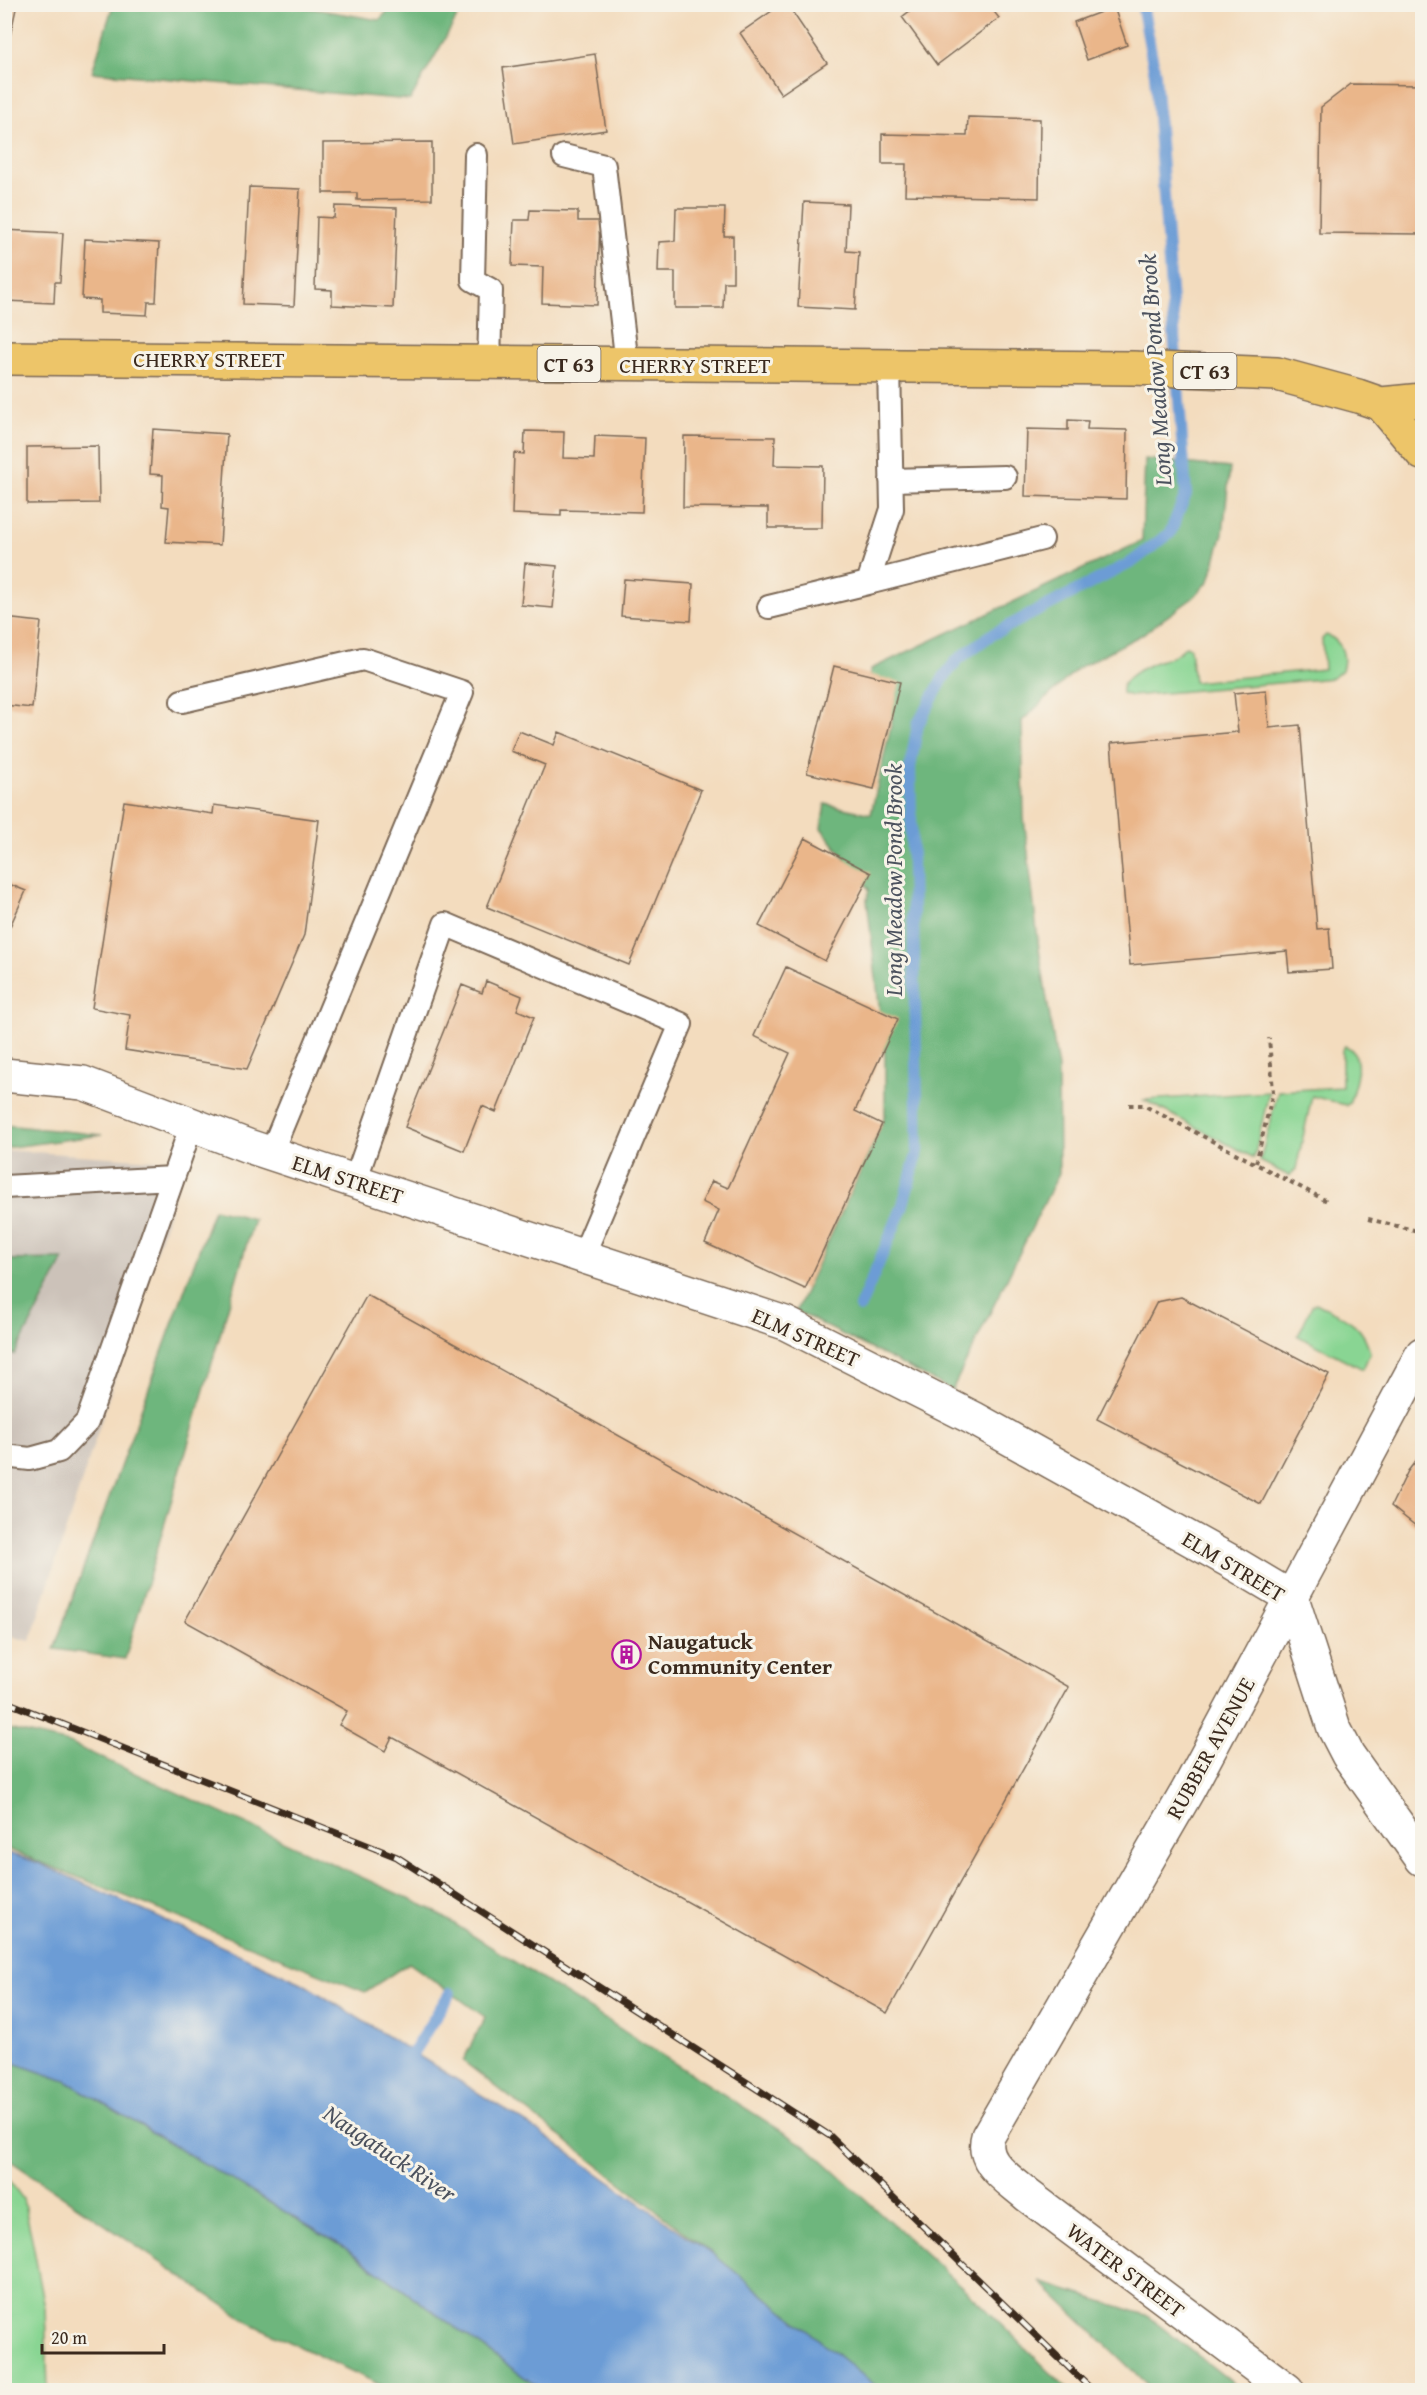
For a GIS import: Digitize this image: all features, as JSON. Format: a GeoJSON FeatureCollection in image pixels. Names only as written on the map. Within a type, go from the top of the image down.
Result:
{"type":"FeatureCollection","features":[{"type":"Feature","properties":{"kind":"main road","name":"CHERRY STREET"},"geometry":{"type":"LineString","coordinates":[[4,358],[627,365],[889,364],[1133,368],[1277,374],[1381,404],[1422,400]]}},
{"type":"Feature","properties":{"kind":"main road"},"geometry":{"type":"LineString","coordinates":[[1381,404],[1422,453]]}},
{"type":"Feature","properties":{"kind":"street","name":"ELM STREET"},"geometry":{"type":"LineString","coordinates":[[4,1075],[83,1083],[272,1154],[785,1323],[973,1418],[1292,1598],[1326,1707],[1339,1737],[1377,1797],[1422,1859]]}},
{"type":"Feature","properties":{"kind":"street","name":"RUBBER AVENUE"},"geometry":{"type":"LineString","coordinates":[[987,2136],[1188,1790],[1422,1354]]}},
{"type":"Feature","properties":{"kind":"street","name":"WATER STREET"},"geometry":{"type":"LineString","coordinates":[[987,2136],[986,2155],[997,2170],[1287,2391]]}},
{"type":"Feature","properties":{"kind":"lane"},"geometry":{"type":"LineString","coordinates":[[476,155],[473,280],[490,290],[489,363]]}},
{"type":"Feature","properties":{"kind":"lane"},"geometry":{"type":"LineString","coordinates":[[564,156],[604,166],[627,365]]}},
{"type":"Feature","properties":{"kind":"lane"},"geometry":{"type":"LineString","coordinates":[[868,583],[892,509],[889,364]]}},
{"type":"Feature","properties":{"kind":"lane"},"geometry":{"type":"LineString","coordinates":[[891,480],[1005,477]]}},
{"type":"Feature","properties":{"kind":"lane"},"geometry":{"type":"LineString","coordinates":[[769,607],[1042,539]]}},
{"type":"Feature","properties":{"kind":"lane"},"geometry":{"type":"LineString","coordinates":[[182,701],[363,659],[462,692],[272,1154]]}},
{"type":"Feature","properties":{"kind":"lane"},"geometry":{"type":"LineString","coordinates":[[355,1181],[445,924],[681,1024],[583,1256]]}},
{"type":"Feature","properties":{"kind":"lane"},"geometry":{"type":"LineString","coordinates":[[4,1456],[30,1459],[59,1451],[87,1422],[192,1124]]}},
{"type":"Feature","properties":{"kind":"lane"},"geometry":{"type":"LineString","coordinates":[[4,1187],[173,1178]]}},
{"type":"Feature","properties":{"kind":"path"},"geometry":{"type":"LineString","coordinates":[[1256,1163],[1273,1092],[1269,1038]]}},
{"type":"Feature","properties":{"kind":"path"},"geometry":{"type":"LineString","coordinates":[[1129,1105],[1143,1105],[1327,1201]]}},
{"type":"Feature","properties":{"kind":"path"},"geometry":{"type":"LineString","coordinates":[[1368,1219],[1422,1233]]}},
{"type":"Feature","properties":{"kind":"shaded area"},"geometry":{"type":"Polygon","coordinates":[[[4,1150],[185,1162],[30,1641],[5,1635],[4,1150]]]}},
{"type":"Feature","properties":{"kind":"green space"},"geometry":{"type":"Polygon","coordinates":[[[113,5],[291,5],[379,20],[394,5],[464,5],[410,100],[92,72],[113,5]]]}},
{"type":"Feature","properties":{"kind":"green space"},"geometry":{"type":"Polygon","coordinates":[[[1145,459],[1230,468],[1223,533],[1209,581],[1193,598],[1141,635],[1078,668],[1022,721],[1024,818],[1039,949],[1058,1068],[1059,1173],[952,1390],[796,1311],[885,1114],[885,1057],[867,900],[869,889],[821,828],[825,804],[871,814],[893,717],[863,710],[871,669],[1142,541],[1145,459]]]}},
{"type":"Feature","properties":{"kind":"green space"},"geometry":{"type":"Polygon","coordinates":[[[1326,635],[1339,644],[1344,659],[1342,670],[1333,678],[1131,696],[1122,693],[1126,680],[1132,675],[1149,665],[1175,655],[1186,646],[1190,648],[1194,682],[1324,669],[1322,639],[1326,635]]]}},
{"type":"Feature","properties":{"kind":"green space"},"geometry":{"type":"Polygon","coordinates":[[[1345,1046],[1356,1056],[1357,1064],[1356,1081],[1349,1104],[1345,1105],[1312,1096],[1296,1169],[1289,1176],[1260,1161],[1278,1091],[1342,1087],[1342,1050],[1345,1046]]]}},
{"type":"Feature","properties":{"kind":"green space"},"geometry":{"type":"Polygon","coordinates":[[[1269,1092],[1254,1158],[1144,1100],[1269,1092]]]}},
{"type":"Feature","properties":{"kind":"green space"},"geometry":{"type":"Polygon","coordinates":[[[5,1125],[102,1135],[5,1148],[5,1125]]]}},
{"type":"Feature","properties":{"kind":"green space"},"geometry":{"type":"Polygon","coordinates":[[[214,1209],[254,1219],[125,1659],[54,1649],[214,1209]]]}},
{"type":"Feature","properties":{"kind":"green space"},"geometry":{"type":"Polygon","coordinates":[[[64,1259],[15,1354],[5,1355],[5,1260],[64,1259]]]}},
{"type":"Feature","properties":{"kind":"green space"},"geometry":{"type":"Polygon","coordinates":[[[1316,1303],[1350,1321],[1363,1334],[1370,1353],[1363,1369],[1298,1336],[1312,1305],[1316,1303]]]}},
{"type":"Feature","properties":{"kind":"green space"},"geometry":{"type":"Polygon","coordinates":[[[4,1728],[69,1743],[431,1909],[810,2149],[982,2305],[1068,2390],[881,2390],[718,2258],[463,2061],[485,2017],[409,1963],[365,1992],[5,1848],[4,1728]]]}},
{"type":"Feature","properties":{"kind":"green space"},"geometry":{"type":"Polygon","coordinates":[[[5,2060],[66,2081],[344,2247],[542,2390],[391,2390],[250,2323],[5,2157],[5,2060]]]}},
{"type":"Feature","properties":{"kind":"green space"},"geometry":{"type":"Polygon","coordinates":[[[5,2175],[23,2199],[32,2239],[45,2308],[48,2390],[5,2390],[5,2175]]]}},
{"type":"Feature","properties":{"kind":"green space"},"geometry":{"type":"Polygon","coordinates":[[[1040,2282],[1146,2315],[1242,2390],[1153,2390],[1040,2282]]]}},
{"type":"Feature","properties":{"kind":"water","name":"Naugatuck River"},"geometry":{"type":"Polygon","coordinates":[[[5,1852],[39,1863],[302,1983],[528,2124],[718,2258],[881,2390],[542,2390],[344,2247],[66,2081],[5,2060],[5,1852]]]}},
{"type":"Feature","properties":{"kind":"building"},"geometry":{"type":"Polygon","coordinates":[[[4,4],[17,4],[9,41],[4,40],[4,4]]]}},
{"type":"Feature","properties":{"kind":"building"},"geometry":{"type":"Polygon","coordinates":[[[782,4],[787,4],[827,63],[781,94],[740,33],[782,4]]]}},
{"type":"Feature","properties":{"kind":"building"},"geometry":{"type":"Polygon","coordinates":[[[919,4],[988,4],[999,18],[937,65],[902,17],[919,4]]]}},
{"type":"Feature","properties":{"kind":"building"},"geometry":{"type":"Polygon","coordinates":[[[1114,7],[1127,45],[1087,60],[1074,22],[1114,7]]]}},
{"type":"Feature","properties":{"kind":"building"},"geometry":{"type":"Polygon","coordinates":[[[595,54],[606,130],[514,144],[503,68],[595,54]]]}},
{"type":"Feature","properties":{"kind":"building"},"geometry":{"type":"Polygon","coordinates":[[[1351,84],[1422,85],[1422,234],[1319,233],[1321,107],[1351,84]]]}},
{"type":"Feature","properties":{"kind":"building"},"geometry":{"type":"Polygon","coordinates":[[[968,117],[1040,119],[1039,198],[905,195],[906,164],[882,164],[882,134],[967,136],[968,117]]]}},
{"type":"Feature","properties":{"kind":"building"},"geometry":{"type":"Polygon","coordinates":[[[432,142],[432,199],[357,200],[357,193],[323,193],[323,143],[432,142]]]}},
{"type":"Feature","properties":{"kind":"building"},"geometry":{"type":"Polygon","coordinates":[[[249,187],[300,189],[294,306],[243,304],[249,187]]]}},
{"type":"Feature","properties":{"kind":"building"},"geometry":{"type":"Polygon","coordinates":[[[804,202],[848,204],[846,251],[859,252],[855,310],[798,307],[804,202]]]}},
{"type":"Feature","properties":{"kind":"building"},"geometry":{"type":"Polygon","coordinates":[[[335,206],[397,208],[393,308],[332,305],[332,290],[315,289],[317,217],[334,218],[335,206]]]}},
{"type":"Feature","properties":{"kind":"building"},"geometry":{"type":"Polygon","coordinates":[[[676,208],[725,208],[724,236],[733,236],[733,282],[724,282],[723,308],[675,308],[675,272],[658,272],[659,242],[675,241],[676,208]]]}},
{"type":"Feature","properties":{"kind":"building"},"geometry":{"type":"Polygon","coordinates":[[[530,210],[578,211],[578,221],[600,221],[597,305],[542,303],[543,267],[512,266],[514,220],[529,220],[530,210]]]}},
{"type":"Feature","properties":{"kind":"building"},"geometry":{"type":"Polygon","coordinates":[[[4,230],[63,233],[60,282],[55,282],[54,303],[5,301],[4,230]]]}},
{"type":"Feature","properties":{"kind":"building"},"geometry":{"type":"Polygon","coordinates":[[[85,239],[159,243],[156,302],[148,302],[147,315],[100,313],[100,300],[82,299],[85,239]]]}},
{"type":"Feature","properties":{"kind":"building"},"geometry":{"type":"Polygon","coordinates":[[[1068,420],[1088,421],[1087,429],[1127,430],[1126,499],[1025,496],[1027,429],[1068,430],[1068,420]]]}},
{"type":"Feature","properties":{"kind":"building"},"geometry":{"type":"Polygon","coordinates":[[[153,429],[227,434],[220,545],[166,542],[169,507],[162,506],[163,475],[150,474],[153,429]]]}},
{"type":"Feature","properties":{"kind":"building"},"geometry":{"type":"Polygon","coordinates":[[[525,431],[564,432],[563,458],[594,459],[595,436],[645,438],[642,512],[561,510],[561,516],[512,514],[514,453],[524,454],[525,431]]]}},
{"type":"Feature","properties":{"kind":"building"},"geometry":{"type":"Polygon","coordinates":[[[684,436],[775,437],[774,465],[823,466],[822,528],[768,528],[768,508],[683,507],[684,436]]]}},
{"type":"Feature","properties":{"kind":"building"},"geometry":{"type":"Polygon","coordinates":[[[98,446],[99,503],[27,504],[27,447],[98,446]]]}},
{"type":"Feature","properties":{"kind":"building"},"geometry":{"type":"Polygon","coordinates":[[[525,563],[557,566],[553,608],[521,605],[525,563]]]}},
{"type":"Feature","properties":{"kind":"building"},"geometry":{"type":"Polygon","coordinates":[[[624,579],[693,584],[691,621],[621,616],[624,579]]]}},
{"type":"Feature","properties":{"kind":"building"},"geometry":{"type":"Polygon","coordinates":[[[4,618],[41,622],[32,708],[4,705],[4,618]]]}},
{"type":"Feature","properties":{"kind":"building"},"geometry":{"type":"Polygon","coordinates":[[[834,666],[900,682],[874,789],[807,773],[834,666]]]}},
{"type":"Feature","properties":{"kind":"building"},"geometry":{"type":"Polygon","coordinates":[[[1266,690],[1269,728],[1300,725],[1317,929],[1329,928],[1332,969],[1289,972],[1287,951],[1130,965],[1111,743],[1238,732],[1234,693],[1266,690]]]}},
{"type":"Feature","properties":{"kind":"building"},"geometry":{"type":"Polygon","coordinates":[[[519,731],[554,745],[559,732],[701,790],[629,965],[487,907],[545,765],[511,751],[519,731]]]}},
{"type":"Feature","properties":{"kind":"building"},"geometry":{"type":"Polygon","coordinates":[[[124,801],[213,814],[214,805],[319,820],[304,935],[247,1069],[125,1050],[130,1015],[92,1008],[124,801]]]}},
{"type":"Feature","properties":{"kind":"building"},"geometry":{"type":"Polygon","coordinates":[[[805,838],[871,873],[825,961],[759,926],[805,838]]]}},
{"type":"Feature","properties":{"kind":"building"},"geometry":{"type":"Polygon","coordinates":[[[4,882],[26,891],[7,933],[4,932],[4,882]]]}},
{"type":"Feature","properties":{"kind":"building"},"geometry":{"type":"Polygon","coordinates":[[[786,967],[898,1019],[855,1111],[882,1124],[805,1289],[705,1243],[719,1210],[702,1202],[712,1181],[728,1188],[790,1053],[754,1036],[786,967]]]}},
{"type":"Feature","properties":{"kind":"building"},"geometry":{"type":"Polygon","coordinates":[[[486,981],[522,996],[517,1010],[534,1017],[496,1112],[482,1106],[464,1151],[405,1127],[462,985],[482,993],[486,981]]]}},
{"type":"Feature","properties":{"kind":"building","name":"Naugatuck Community Center"},"geometry":{"type":"Polygon","coordinates":[[[367,1295],[1069,1687],[887,2013],[392,1737],[385,1751],[339,1725],[347,1711],[185,1621],[367,1295]]]}},
{"type":"Feature","properties":{"kind":"building"},"geometry":{"type":"Polygon","coordinates":[[[1181,1297],[1329,1374],[1261,1504],[1097,1419],[1157,1302],[1181,1297]]]}},
{"type":"Feature","properties":{"kind":"building"},"geometry":{"type":"Polygon","coordinates":[[[1422,1453],[1422,1531],[1391,1506],[1408,1471],[1422,1453]]]}},
{"type":"Feature","properties":{"kind":"waterway","name":"Long Meadow Pond Brook"},"geometry":{"type":"LineString","coordinates":[[860,1307],[902,1208],[918,1151],[910,768],[918,724],[944,677],[957,660],[991,635],[1132,562],[1170,533],[1186,494],[1155,74],[1142,4]]}},
{"type":"Feature","properties":{"kind":"waterway","name":"Long Meadow Pond Brook"},"geometry":{"type":"LineString","coordinates":[[405,2065],[450,1993]]}},
{"type":"Feature","properties":{"kind":"railway"},"geometry":{"type":"LineString","coordinates":[[4,1701],[397,1857],[830,2136],[1092,2390]]}},
{"type":"Feature","properties":{"kind":"place","name":"Naugatuck Community Center"},"geometry":{"type":"Point","coordinates":[627,1654]}}]}
